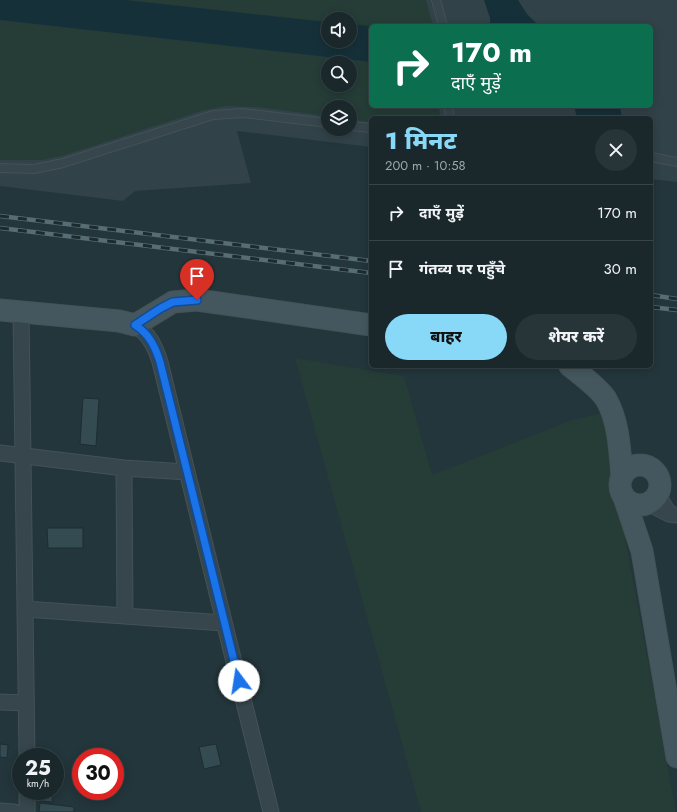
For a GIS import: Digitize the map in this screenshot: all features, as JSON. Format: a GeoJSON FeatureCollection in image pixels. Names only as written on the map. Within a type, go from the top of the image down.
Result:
{"type":"FeatureCollection","features":[{"type":"Feature","properties":{"kind":"street"},"geometry":{"type":"LineString","coordinates":[[135,325],[173,302],[197,300],[369,325]]}},
{"type":"Feature","properties":{"kind":"street"},"geometry":{"type":"LineString","coordinates":[[0,310],[119,321],[135,325],[146,333],[156,350],[271,812]]}},
{"type":"Feature","properties":{"kind":"street"},"geometry":{"type":"LineString","coordinates":[[21,312],[27,748]]}},
{"type":"Feature","properties":{"kind":"street"},"geometry":{"type":"LineString","coordinates":[[573,368],[580,373],[606,399],[639,495],[673,514]]}},
{"type":"Feature","properties":{"kind":"street"},"geometry":{"type":"LineString","coordinates":[[618,434],[643,464],[655,470],[658,476],[660,488],[639,495]]}},
{"type":"Feature","properties":{"kind":"street"},"geometry":{"type":"LineString","coordinates":[[0,453],[124,468],[187,472]]}},
{"type":"Feature","properties":{"kind":"street"},"geometry":{"type":"LineString","coordinates":[[643,464],[630,467],[639,495],[642,551],[677,757]]}},
{"type":"Feature","properties":{"kind":"street"},"geometry":{"type":"LineString","coordinates":[[124,468],[125,616]]}},
{"type":"Feature","properties":{"kind":"street"},"geometry":{"type":"LineString","coordinates":[[25,609],[224,623]]}},
{"type":"Feature","properties":{"kind":"street"},"geometry":{"type":"LineString","coordinates":[[0,702],[26,703]]}},
{"type":"Feature","properties":{"kind":"street"},"geometry":{"type":"LineString","coordinates":[[27,800],[27,812]]}},
{"type":"Feature","properties":{"kind":"street"},"geometry":{"type":"LineString","coordinates":[[0,811],[14,812]]}},
{"type":"Feature","properties":{"kind":"lane"},"geometry":{"type":"LineString","coordinates":[[436,0],[442,24]]}},
{"type":"Feature","properties":{"kind":"lane"},"geometry":{"type":"LineString","coordinates":[[0,168],[34,169],[63,163],[213,115],[243,113],[321,122]]}},
{"type":"Feature","properties":{"kind":"lane"},"geometry":{"type":"LineString","coordinates":[[357,127],[369,128]]}},
{"type":"Feature","properties":{"kind":"lane"},"geometry":{"type":"LineString","coordinates":[[653,157],[677,162]]}},
{"type":"Feature","properties":{"kind":"shaded area"},"geometry":{"type":"Polygon","coordinates":[[[0,0],[677,0],[677,182],[653,179],[653,116],[369,116],[369,147],[237,131],[251,183],[135,191],[123,201],[0,186],[0,0]]]}},
{"type":"Feature","properties":{"kind":"green space"},"geometry":{"type":"Polygon","coordinates":[[[126,0],[426,0],[432,24],[369,24],[369,26],[357,25],[357,12],[321,12],[321,21],[126,0]]]}},
{"type":"Feature","properties":{"kind":"green space"},"geometry":{"type":"Polygon","coordinates":[[[0,20],[321,56],[321,92],[357,92],[357,60],[369,62],[369,108],[439,108],[440,116],[369,116],[369,122],[357,120],[357,100],[321,100],[321,115],[257,107],[226,106],[201,111],[65,155],[42,160],[0,160],[0,20]]]}},
{"type":"Feature","properties":{"kind":"green space"},"geometry":{"type":"Polygon","coordinates":[[[295,358],[404,376],[432,475],[572,420],[602,413],[676,812],[421,812],[295,358]]]}},
{"type":"Feature","properties":{"kind":"water"},"geometry":{"type":"Polygon","coordinates":[[[0,0],[126,0],[321,21],[321,48],[357,48],[357,25],[369,26],[369,62],[357,60],[357,56],[321,56],[0,20],[0,0]]]}},
{"type":"Feature","properties":{"kind":"water"},"geometry":{"type":"Polygon","coordinates":[[[484,0],[518,0],[527,14],[537,24],[490,24],[490,18],[484,0]]]}},
{"type":"Feature","properties":{"kind":"water"},"geometry":{"type":"Polygon","coordinates":[[[574,108],[620,108],[622,116],[576,116],[574,108]]]}},
{"type":"Feature","properties":{"kind":"building"},"geometry":{"type":"Polygon","coordinates":[[[83,398],[99,399],[96,446],[80,444],[83,398]]]}},
{"type":"Feature","properties":{"kind":"building"},"geometry":{"type":"Polygon","coordinates":[[[47,528],[83,528],[83,548],[48,548],[47,528]]]}},
{"type":"Feature","properties":{"kind":"building"},"geometry":{"type":"Polygon","coordinates":[[[0,744],[8,745],[7,758],[0,757],[0,744]]]}},
{"type":"Feature","properties":{"kind":"building"},"geometry":{"type":"Polygon","coordinates":[[[216,744],[221,765],[204,769],[199,747],[216,744]]]}},
{"type":"Feature","properties":{"kind":"building"},"geometry":{"type":"Polygon","coordinates":[[[34,800],[52,800],[52,802],[34,800]]]}},
{"type":"Feature","properties":{"kind":"building"},"geometry":{"type":"Polygon","coordinates":[[[40,803],[74,807],[74,812],[39,812],[40,803]]]}},
{"type":"Feature","properties":{"kind":"railway"},"geometry":{"type":"LineString","coordinates":[[0,216],[369,261]]}},
{"type":"Feature","properties":{"kind":"railway"},"geometry":{"type":"LineString","coordinates":[[0,228],[369,273]]}},
{"type":"Feature","properties":{"kind":"railway"},"geometry":{"type":"LineString","coordinates":[[653,295],[677,299]]}},
{"type":"Feature","properties":{"kind":"railway"},"geometry":{"type":"LineString","coordinates":[[653,307],[677,310]]}},
{"type":"Feature","properties":{"kind":"route"},"geometry":{"type":"LineString","coordinates":[[197,300],[173,302],[135,325],[146,333],[152,341],[160,362],[239,681]]}}]}
